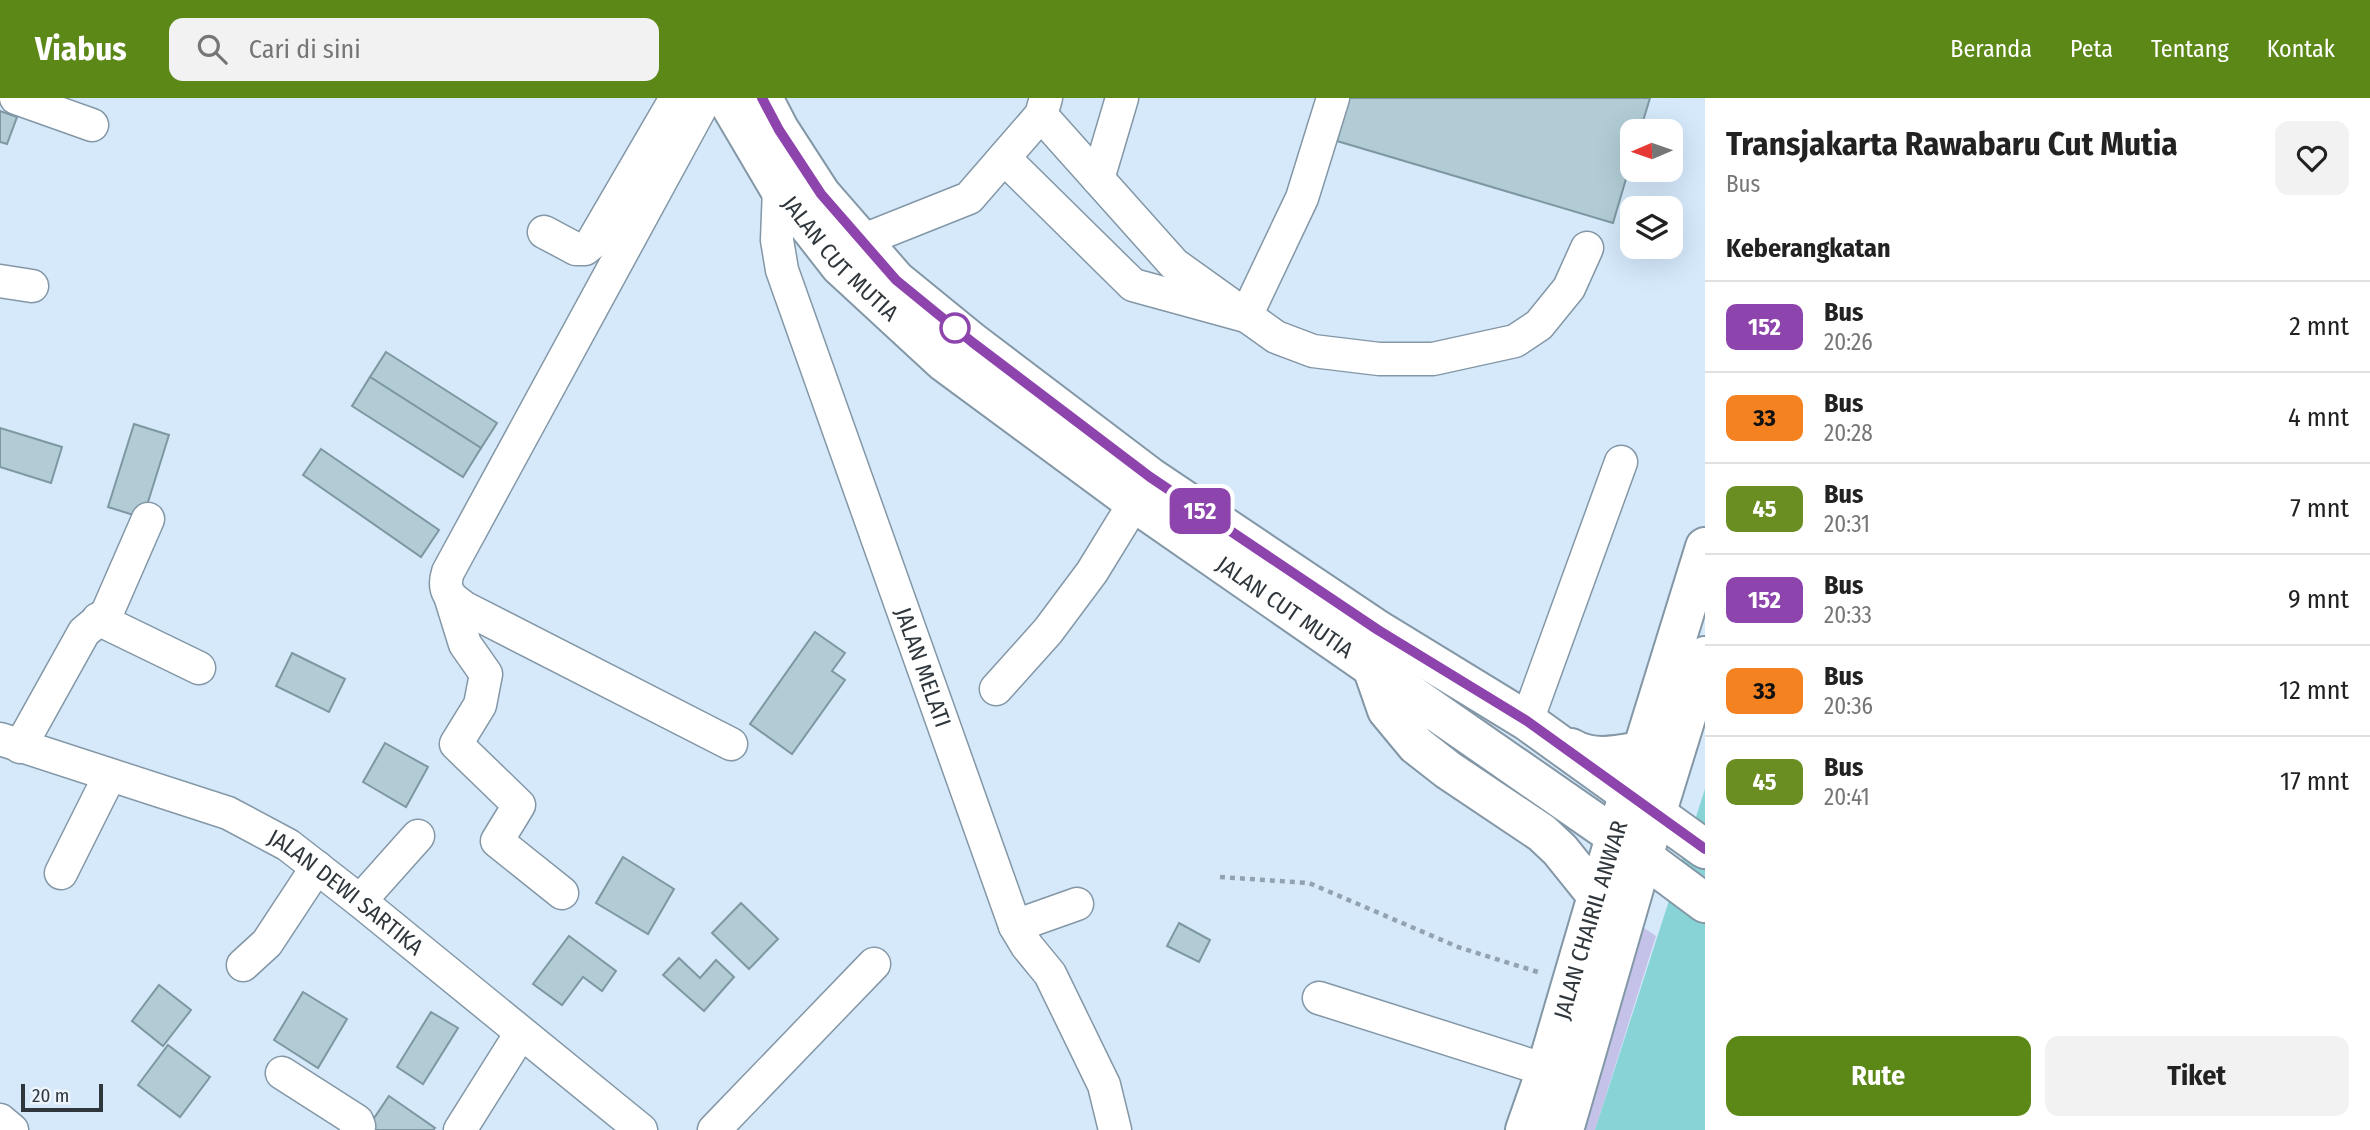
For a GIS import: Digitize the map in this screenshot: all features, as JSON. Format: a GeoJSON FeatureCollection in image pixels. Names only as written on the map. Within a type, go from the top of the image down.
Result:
{"type":"FeatureCollection","features":[{"type":"Feature","properties":{"kind":"main road","name":"JALAN CUT MUTIA"},"geometry":{"type":"LineString","coordinates":[[726,98],[779,188],[840,266],[944,362],[1143,490],[1527,721],[1696,843]]}},
{"type":"Feature","properties":{"kind":"main road","name":"JALAN CUT MUTIA"},"geometry":{"type":"LineString","coordinates":[[762,98],[779,130],[821,194],[896,280],[1143,490],[1371,664],[1690,892]]}},
{"type":"Feature","properties":{"kind":"main road","name":"JALAN CHAIRIL ANWAR"},"geometry":{"type":"LineString","coordinates":[[1642,804],[1642,751],[1705,547]]}},
{"type":"Feature","properties":{"kind":"main road","name":"JALAN CHAIRIL ANWAR"},"geometry":{"type":"LineString","coordinates":[[1564,1130],[1629,846],[1642,804],[1705,656]]}},
{"type":"Feature","properties":{"kind":"main road"},"geometry":{"type":"LineString","coordinates":[[1371,664],[1387,710],[1416,745],[1448,770],[1542,833],[1560,850],[1597,896]]}},
{"type":"Feature","properties":{"kind":"main road"},"geometry":{"type":"LineString","coordinates":[[1527,721],[1579,753],[1601,757],[1642,751]]}},
{"type":"Feature","properties":{"kind":"main road","name":"JALAN CHAIRIL ANWAR"},"geometry":{"type":"LineString","coordinates":[[1525,1130],[1546,1070],[1597,896],[1629,846]]}},
{"type":"Feature","properties":{"kind":"street"},"geometry":{"type":"LineString","coordinates":[[16,98],[92,125]]}},
{"type":"Feature","properties":{"kind":"street"},"geometry":{"type":"LineString","coordinates":[[544,232],[576,249],[585,249],[591,244],[676,98]]}},
{"type":"Feature","properties":{"kind":"street"},"geometry":{"type":"LineString","coordinates":[[562,893],[497,841],[519,806],[456,744],[480,705],[486,674],[464,644],[445,582],[448,572],[706,98]]}},
{"type":"Feature","properties":{"kind":"street"},"geometry":{"type":"LineString","coordinates":[[1098,180],[1122,98]]}},
{"type":"Feature","properties":{"kind":"street"},"geometry":{"type":"LineString","coordinates":[[1246,316],[1302,198],[1333,98]]}},
{"type":"Feature","properties":{"kind":"street"},"geometry":{"type":"LineString","coordinates":[[861,241],[969,198],[1044,107],[1098,180],[1174,264],[1276,337],[1313,351],[1379,359],[1433,359],[1515,341],[1539,325],[1569,288],[1587,248]]}},
{"type":"Feature","properties":{"kind":"street"},"geometry":{"type":"LineString","coordinates":[[1004,158],[1133,285],[1246,316]]}},
{"type":"Feature","properties":{"kind":"street","name":"JALAN MELATI"},"geometry":{"type":"LineString","coordinates":[[779,188],[777,240],[782,270],[1015,926],[1050,974],[1062,998],[1104,1085],[1115,1130]]}},
{"type":"Feature","properties":{"kind":"street"},"geometry":{"type":"LineString","coordinates":[[0,281],[32,286]]}},
{"type":"Feature","properties":{"kind":"street"},"geometry":{"type":"LineString","coordinates":[[1527,721],[1621,462]]}},
{"type":"Feature","properties":{"kind":"street"},"geometry":{"type":"LineString","coordinates":[[996,688],[1048,631],[1092,572],[1143,490]]}},
{"type":"Feature","properties":{"kind":"street"},"geometry":{"type":"LineString","coordinates":[[10,743],[83,632],[107,613],[148,519]]}},
{"type":"Feature","properties":{"kind":"street"},"geometry":{"type":"LineString","coordinates":[[451,599],[731,744]]}},
{"type":"Feature","properties":{"kind":"street"},"geometry":{"type":"LineString","coordinates":[[98,619],[199,668]]}},
{"type":"Feature","properties":{"kind":"street","name":"JALAN DEWI SARTIKA"},"geometry":{"type":"LineString","coordinates":[[10,743],[228,813],[288,845],[641,1130]]}},
{"type":"Feature","properties":{"kind":"street"},"geometry":{"type":"LineString","coordinates":[[61,873],[110,775]]}},
{"type":"Feature","properties":{"kind":"street"},"geometry":{"type":"LineString","coordinates":[[360,901],[418,836]]}},
{"type":"Feature","properties":{"kind":"street"},"geometry":{"type":"LineString","coordinates":[[243,965],[267,943],[317,867]]}},
{"type":"Feature","properties":{"kind":"street"},"geometry":{"type":"LineString","coordinates":[[1015,926],[1077,904]]}},
{"type":"Feature","properties":{"kind":"street"},"geometry":{"type":"LineString","coordinates":[[714,1130],[874,964]]}},
{"type":"Feature","properties":{"kind":"street"},"geometry":{"type":"LineString","coordinates":[[1319,998],[1546,1070]]}},
{"type":"Feature","properties":{"kind":"street"},"geometry":{"type":"LineString","coordinates":[[460,1130],[521,1033]]}},
{"type":"Feature","properties":{"kind":"street"},"geometry":{"type":"LineString","coordinates":[[282,1073],[357,1121],[359,1126],[356,1130]]}},
{"type":"Feature","properties":{"kind":"street"},"geometry":{"type":"LineString","coordinates":[[0,1120],[12,1130]]}},
{"type":"Feature","properties":{"kind":"path"},"geometry":{"type":"LineString","coordinates":[[1220,877],[1308,883],[1458,947],[1572,982]]}},
{"type":"Feature","properties":{"kind":"shaded area"},"geometry":{"type":"Polygon","coordinates":[[[1705,789],[1705,1130],[1595,1130],[1705,789]]]}},
{"type":"Feature","properties":{"kind":"shaded area"},"geometry":{"type":"Polygon","coordinates":[[[1626,916],[1656,936],[1595,1130],[1564,1130],[1626,916]]]}},
{"type":"Feature","properties":{"kind":"building"},"geometry":{"type":"Polygon","coordinates":[[[1349,98],[1650,98],[1644,119],[1620,119],[1620,182],[1625,182],[1613,223],[1337,141],[1349,98]]]}},
{"type":"Feature","properties":{"kind":"building"},"geometry":{"type":"Polygon","coordinates":[[[0,111],[17,117],[7,144],[0,142],[0,111]]]}},
{"type":"Feature","properties":{"kind":"building"},"geometry":{"type":"Polygon","coordinates":[[[386,352],[497,423],[481,448],[370,377],[386,352]]]}},
{"type":"Feature","properties":{"kind":"building"},"geometry":{"type":"Polygon","coordinates":[[[370,377],[481,448],[463,477],[352,406],[370,377]]]}},
{"type":"Feature","properties":{"kind":"building"},"geometry":{"type":"Polygon","coordinates":[[[134,424],[169,435],[143,518],[108,507],[134,424]]]}},
{"type":"Feature","properties":{"kind":"building"},"geometry":{"type":"Polygon","coordinates":[[[0,428],[62,447],[51,483],[0,467],[0,428]]]}},
{"type":"Feature","properties":{"kind":"building"},"geometry":{"type":"Polygon","coordinates":[[[321,449],[439,530],[421,557],[303,475],[321,449]]]}},
{"type":"Feature","properties":{"kind":"building"},"geometry":{"type":"Polygon","coordinates":[[[815,632],[845,653],[832,671],[845,680],[792,754],[750,724],[815,632]]]}},
{"type":"Feature","properties":{"kind":"building"},"geometry":{"type":"Polygon","coordinates":[[[292,653],[345,679],[329,712],[276,686],[292,653]]]}},
{"type":"Feature","properties":{"kind":"building"},"geometry":{"type":"Polygon","coordinates":[[[385,743],[428,767],[406,807],[363,782],[385,743]]]}},
{"type":"Feature","properties":{"kind":"building"},"geometry":{"type":"Polygon","coordinates":[[[623,857],[674,889],[648,934],[596,903],[623,857]]]}},
{"type":"Feature","properties":{"kind":"building"},"geometry":{"type":"Polygon","coordinates":[[[741,903],[778,939],[749,969],[712,933],[741,903]]]}},
{"type":"Feature","properties":{"kind":"building"},"geometry":{"type":"Polygon","coordinates":[[[1179,923],[1210,940],[1199,962],[1167,946],[1179,923]]]}},
{"type":"Feature","properties":{"kind":"building"},"geometry":{"type":"Polygon","coordinates":[[[569,936],[616,971],[602,991],[583,977],[562,1005],[533,984],[569,936]]]}},
{"type":"Feature","properties":{"kind":"building"},"geometry":{"type":"Polygon","coordinates":[[[679,958],[700,978],[716,960],[734,977],[704,1011],[663,975],[679,958]]]}},
{"type":"Feature","properties":{"kind":"building"},"geometry":{"type":"Polygon","coordinates":[[[159,985],[191,1010],[163,1046],[132,1021],[159,985]]]}},
{"type":"Feature","properties":{"kind":"building"},"geometry":{"type":"Polygon","coordinates":[[[303,992],[347,1019],[318,1068],[274,1040],[303,992]]]}},
{"type":"Feature","properties":{"kind":"building"},"geometry":{"type":"Polygon","coordinates":[[[431,1012],[458,1028],[423,1084],[397,1067],[431,1012]]]}},
{"type":"Feature","properties":{"kind":"building"},"geometry":{"type":"Polygon","coordinates":[[[168,1045],[210,1077],[180,1117],[138,1085],[168,1045]]]}},
{"type":"Feature","properties":{"kind":"building"},"geometry":{"type":"Polygon","coordinates":[[[389,1096],[435,1128],[366,1130],[389,1096]]]}},
{"type":"Feature","properties":{"kind":"bus line","name":"152"},"geometry":{"type":"LineString","coordinates":[[762,98],[779,130],[821,194],[896,280],[972,342],[1150,477],[1378,630],[1527,721],[1705,849]]}}]}
